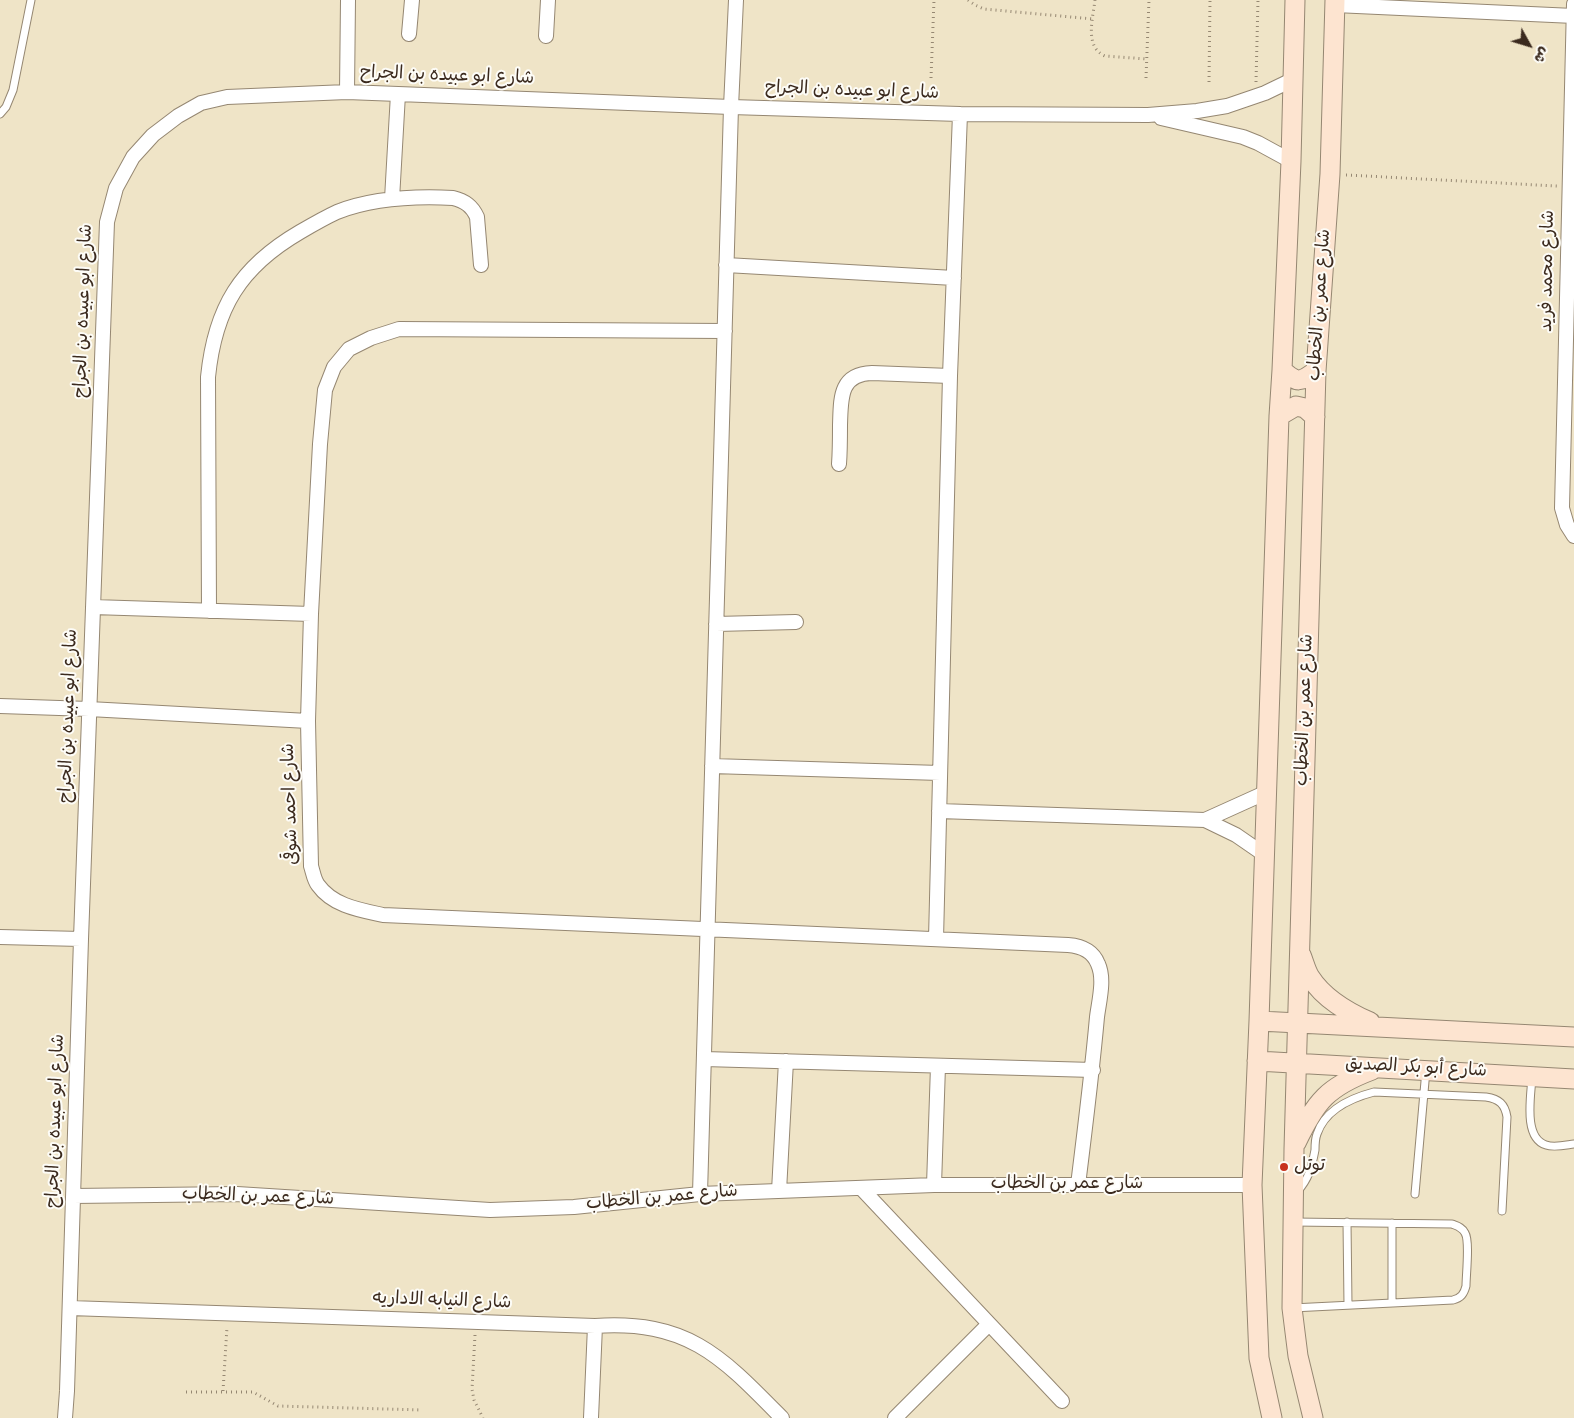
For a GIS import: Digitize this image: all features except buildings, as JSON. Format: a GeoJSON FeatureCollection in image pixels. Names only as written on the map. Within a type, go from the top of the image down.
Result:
{"type":"FeatureCollection","features":[{"type":"Feature","properties":{"kind":"street"},"geometry":{"type":"LineString","coordinates":[[347,92],[348,0]]}},
{"type":"Feature","properties":{"kind":"street"},"geometry":{"type":"LineString","coordinates":[[409,34],[412,0]]}},
{"type":"Feature","properties":{"kind":"street"},"geometry":{"type":"LineString","coordinates":[[546,36],[548,0]]}},
{"type":"Feature","properties":{"kind":"street"},"geometry":{"type":"LineString","coordinates":[[700,1194],[726,264],[736,0]]}},
{"type":"Feature","properties":{"kind":"street","name":"شارع عمر بن الخطاب"},"geometry":{"type":"LineString","coordinates":[[1272,1418],[1259,1358],[1252,1184],[1258,1061],[1279,416],[1291,161],[1295,0]]}},
{"type":"Feature","properties":{"kind":"street"},"geometry":{"type":"LineString","coordinates":[[1335,2],[1574,16]]}},
{"type":"Feature","properties":{"kind":"street","name":"شارع عمر بن الخطاب"},"geometry":{"type":"LineString","coordinates":[[1313,1418],[1298,1356],[1292,1308],[1293,1196],[1316,371],[1330,174],[1335,2]]}},
{"type":"Feature","properties":{"kind":"street","name":"شارع محمد فريد"},"geometry":{"type":"LineString","coordinates":[[1574,4],[1570,186],[1570,332],[1562,508],[1567,524],[1574,536]]}},
{"type":"Feature","properties":{"kind":"street","name":"شارع ابو عبيده بن الجراح"},"geometry":{"type":"LineString","coordinates":[[65,1418],[107,222],[116,188],[133,157],[153,135],[178,116],[201,103],[227,97],[347,92],[960,114],[1148,115],[1227,106],[1255,97],[1292,80]]}},
{"type":"Feature","properties":{"kind":"street"},"geometry":{"type":"LineString","coordinates":[[392,199],[398,94]]}},
{"type":"Feature","properties":{"kind":"street"},"geometry":{"type":"LineString","coordinates":[[936,939],[950,376],[960,114]]}},
{"type":"Feature","properties":{"kind":"street","name":"شارع ابو عبيده بن الجراح"},"geometry":{"type":"LineString","coordinates":[[1148,115],[1243,137],[1291,161]]}},
{"type":"Feature","properties":{"kind":"street"},"geometry":{"type":"LineString","coordinates":[[208,611],[208,377],[210,355],[222,315],[240,281],[270,251],[316,223],[337,212],[363,204],[392,199],[454,198],[468,204],[477,217],[481,265]]}},
{"type":"Feature","properties":{"kind":"street"},"geometry":{"type":"LineString","coordinates":[[726,264],[954,278]]}},
{"type":"Feature","properties":{"kind":"street"},"geometry":{"type":"LineString","coordinates":[[308,721],[311,614],[320,444],[325,390],[334,367],[349,349],[371,338],[399,329],[724,331]]}},
{"type":"Feature","properties":{"kind":"street"},"geometry":{"type":"LineString","coordinates":[[1282,370],[1290,378],[1299,381],[1316,371]]}},
{"type":"Feature","properties":{"kind":"street"},"geometry":{"type":"LineString","coordinates":[[839,464],[841,397],[846,384],[852,379],[865,373],[950,376]]}},
{"type":"Feature","properties":{"kind":"street"},"geometry":{"type":"LineString","coordinates":[[1279,416],[1296,406],[1305,408],[1316,417]]}},
{"type":"Feature","properties":{"kind":"street"},"geometry":{"type":"LineString","coordinates":[[93,607],[311,614]]}},
{"type":"Feature","properties":{"kind":"street"},"geometry":{"type":"LineString","coordinates":[[716,624],[796,622]]}},
{"type":"Feature","properties":{"kind":"street","name":"شارع احمد شوقى"},"geometry":{"type":"LineString","coordinates":[[0,706],[308,721],[311,866],[318,885],[331,897],[350,908],[383,914],[1076,945],[1090,952],[1095,958],[1101,973],[1093,1070],[1078,1184]]}},
{"type":"Feature","properties":{"kind":"street"},"geometry":{"type":"LineString","coordinates":[[712,766],[940,774]]}},
{"type":"Feature","properties":{"kind":"street"},"geometry":{"type":"LineString","coordinates":[[1205,820],[1267,792]]}},
{"type":"Feature","properties":{"kind":"street"},"geometry":{"type":"LineString","coordinates":[[939,811],[1205,820],[1236,835],[1265,855]]}},
{"type":"Feature","properties":{"kind":"street"},"geometry":{"type":"LineString","coordinates":[[0,937],[81,939]]}},
{"type":"Feature","properties":{"kind":"street"},"geometry":{"type":"LineString","coordinates":[[1299,950],[1310,977],[1329,999],[1354,1015],[1378,1026]]}},
{"type":"Feature","properties":{"kind":"street"},"geometry":{"type":"LineString","coordinates":[[1259,1021],[1574,1037]]}},
{"type":"Feature","properties":{"kind":"street"},"geometry":{"type":"LineString","coordinates":[[704,1059],[1093,1070]]}},
{"type":"Feature","properties":{"kind":"street"},"geometry":{"type":"LineString","coordinates":[[779,1191],[786,1061]]}},
{"type":"Feature","properties":{"kind":"street","name":"شارع أبو بكر الصديق"},"geometry":{"type":"LineString","coordinates":[[1258,1061],[1574,1079]]}},
{"type":"Feature","properties":{"kind":"street"},"geometry":{"type":"LineString","coordinates":[[934,1185],[938,1066]]}},
{"type":"Feature","properties":{"kind":"street"},"geometry":{"type":"LineString","coordinates":[[1294,1149],[1309,1116],[1328,1092],[1348,1079],[1379,1067]]}},
{"type":"Feature","properties":{"kind":"street","name":"شارع عمر بن الخطاب"},"geometry":{"type":"LineString","coordinates":[[73,1196],[237,1194],[490,1210],[574,1207],[700,1194],[934,1185],[1252,1184]]}},
{"type":"Feature","properties":{"kind":"street"},"geometry":{"type":"LineString","coordinates":[[861,1188],[1062,1401]]}},
{"type":"Feature","properties":{"kind":"street","name":"شارع النيابه الاداريه"},"geometry":{"type":"LineString","coordinates":[[70,1308],[595,1326],[619,1324],[643,1326],[666,1331],[689,1340],[710,1352],[729,1366],[782,1418]]}},
{"type":"Feature","properties":{"kind":"street"},"geometry":{"type":"LineString","coordinates":[[894,1418],[989,1324]]}},
{"type":"Feature","properties":{"kind":"street"},"geometry":{"type":"LineString","coordinates":[[592,1418],[595,1326]]}},
{"type":"Feature","properties":{"kind":"lane"},"geometry":{"type":"LineString","coordinates":[[0,114],[6,107],[13,90],[31,0]]}},
{"type":"Feature","properties":{"kind":"lane"},"geometry":{"type":"LineString","coordinates":[[1415,1194],[1426,1070]]}},
{"type":"Feature","properties":{"kind":"lane"},"geometry":{"type":"LineString","coordinates":[[1532,1076],[1530,1127],[1534,1137],[1545,1145],[1574,1144]]}},
{"type":"Feature","properties":{"kind":"lane"},"geometry":{"type":"LineString","coordinates":[[1293,1196],[1311,1170],[1317,1134],[1327,1118],[1340,1105],[1356,1096],[1374,1092],[1486,1097],[1494,1098],[1501,1102],[1505,1109],[1502,1211]]}},
{"type":"Feature","properties":{"kind":"lane"},"geometry":{"type":"LineString","coordinates":[[1292,1308],[1453,1300],[1459,1298],[1464,1293],[1466,1286],[1467,1241],[1466,1233],[1460,1227],[1452,1224],[1293,1222]]}},
{"type":"Feature","properties":{"kind":"lane"},"geometry":{"type":"LineString","coordinates":[[1347,1222],[1348,1305]]}},
{"type":"Feature","properties":{"kind":"lane"},"geometry":{"type":"LineString","coordinates":[[1392,1223],[1392,1303]]}},
{"type":"Feature","properties":{"kind":"path"},"geometry":{"type":"LineString","coordinates":[[931,78],[934,0]]}},
{"type":"Feature","properties":{"kind":"path"},"geometry":{"type":"LineString","coordinates":[[968,0],[984,8],[1093,19]]}},
{"type":"Feature","properties":{"kind":"path"},"geometry":{"type":"LineString","coordinates":[[1096,0],[1092,40],[1100,53],[1106,56],[1147,59]]}},
{"type":"Feature","properties":{"kind":"path"},"geometry":{"type":"LineString","coordinates":[[1146,78],[1149,0]]}},
{"type":"Feature","properties":{"kind":"path"},"geometry":{"type":"LineString","coordinates":[[1209,82],[1210,0]]}},
{"type":"Feature","properties":{"kind":"path"},"geometry":{"type":"LineString","coordinates":[[1255,97],[1258,0]]}},
{"type":"Feature","properties":{"kind":"path"},"geometry":{"type":"LineString","coordinates":[[1330,174],[1570,186]]}},
{"type":"Feature","properties":{"kind":"path"},"geometry":{"type":"LineString","coordinates":[[476,1322],[472,1389],[474,1400],[483,1418]]}},
{"type":"Feature","properties":{"kind":"path"},"geometry":{"type":"LineString","coordinates":[[223,1391],[226,1330]]}},
{"type":"Feature","properties":{"kind":"path"},"geometry":{"type":"LineString","coordinates":[[186,1392],[253,1392],[278,1406],[422,1410]]}},
{"type":"Feature","properties":{"kind":"place","name":"توتل"},"geometry":{"type":"Point","coordinates":[1284,1167]}}]}
